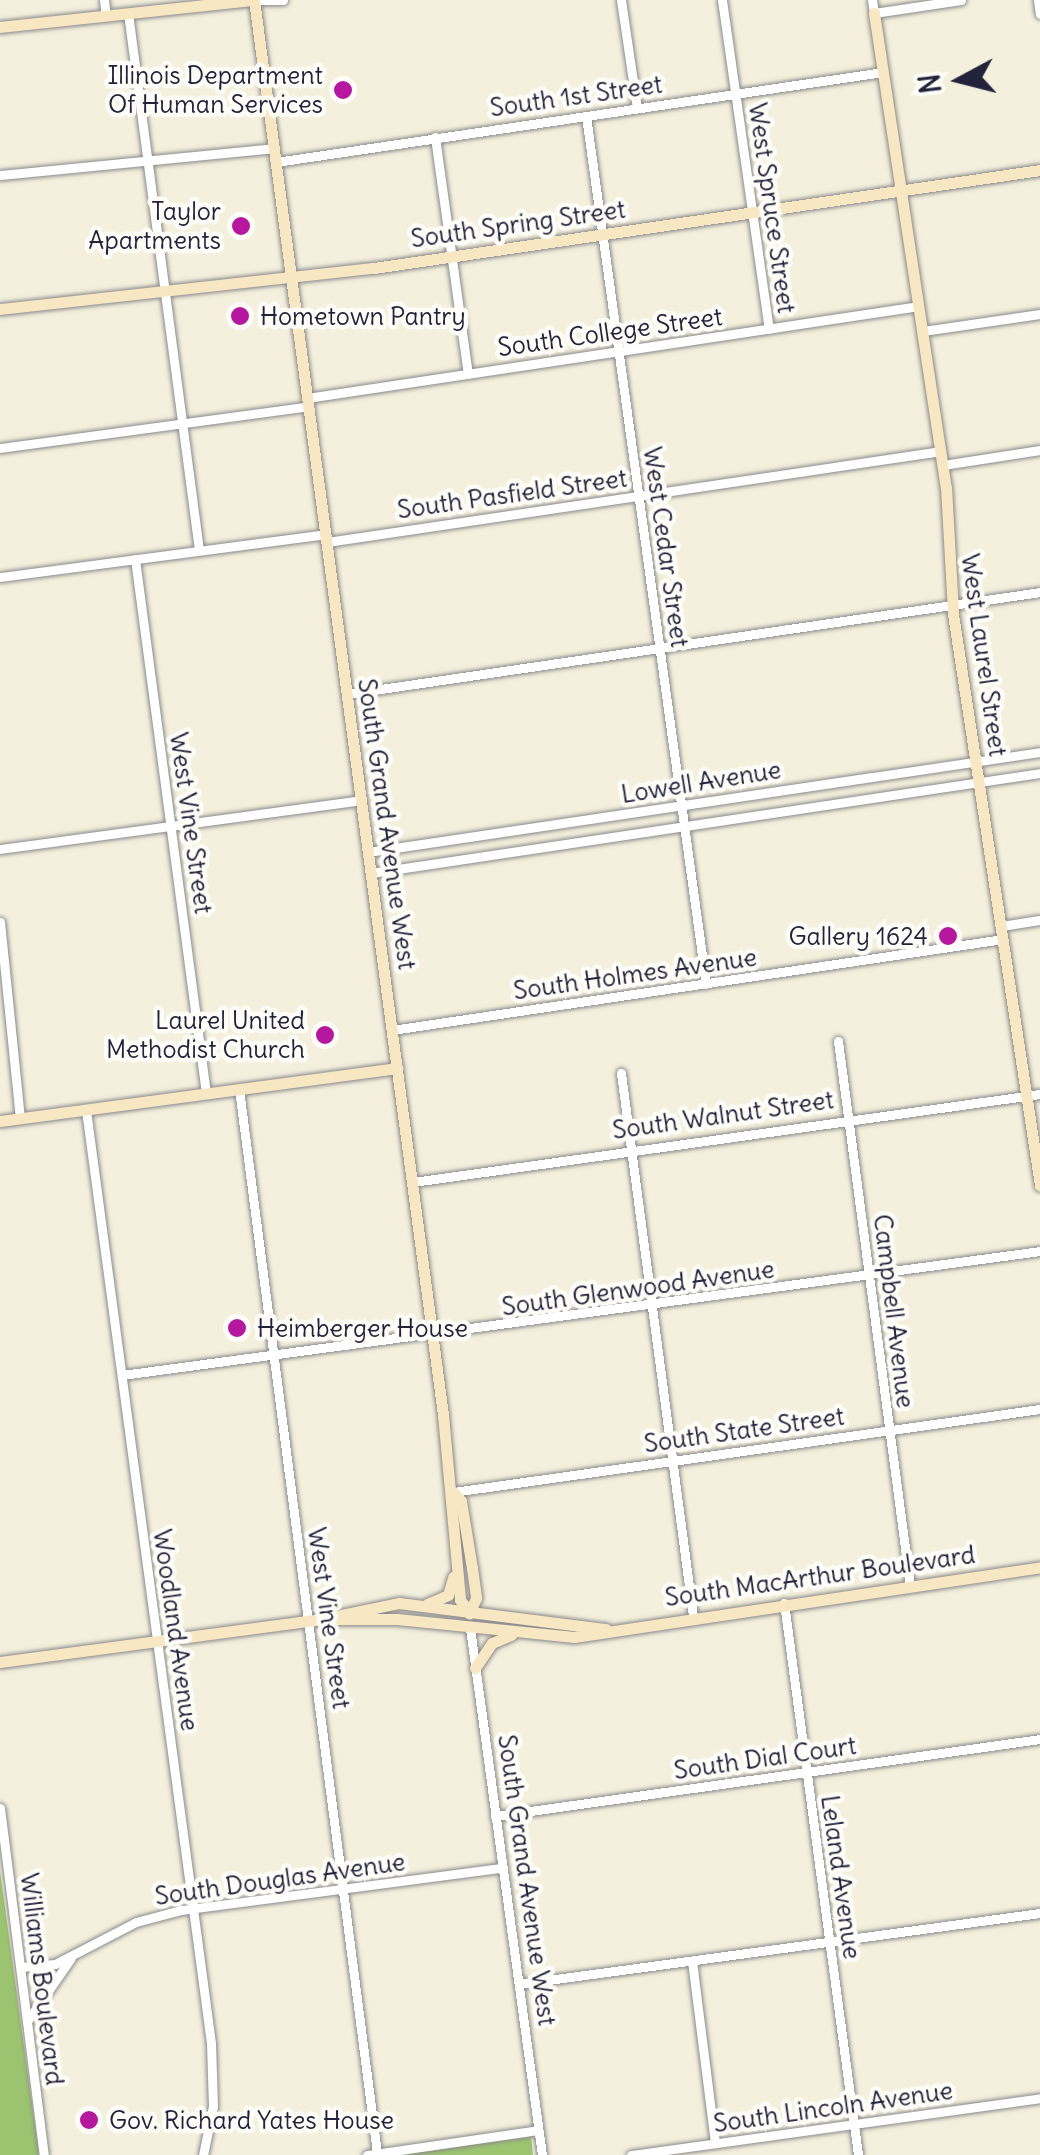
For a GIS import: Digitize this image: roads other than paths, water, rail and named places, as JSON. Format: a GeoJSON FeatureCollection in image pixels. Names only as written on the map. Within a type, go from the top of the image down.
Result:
{"type":"FeatureCollection","features":[{"type":"Feature","properties":{"kind":"main road"},"geometry":{"type":"LineString","coordinates":[[0,27],[254,0]]}},
{"type":"Feature","properties":{"kind":"main road","name":"South Grand Avenue West"},"geometry":{"type":"LineString","coordinates":[[254,0],[433,1336],[453,1492],[448,1506],[460,1600],[469,1611]]}},
{"type":"Feature","properties":{"kind":"main road","name":"West Laurel Street"},"geometry":{"type":"LineString","coordinates":[[873,6],[942,458],[952,605],[1002,933],[1034,1095],[1040,1185]]}},
{"type":"Feature","properties":{"kind":"main road","name":"South Spring Street"},"geometry":{"type":"LineString","coordinates":[[0,309],[165,294],[452,257],[1040,170]]}},
{"type":"Feature","properties":{"kind":"main road"},"geometry":{"type":"LineString","coordinates":[[0,1121],[397,1068]]}},
{"type":"Feature","properties":{"kind":"main road","name":"South Grand Avenue West"},"geometry":{"type":"LineString","coordinates":[[453,1492],[461,1501],[474,1583],[470,1628]]}},
{"type":"Feature","properties":{"kind":"main road"},"geometry":{"type":"LineString","coordinates":[[424,1605],[448,1595],[455,1558]]}},
{"type":"Feature","properties":{"kind":"main road","name":"South MacArthur Boulevard"},"geometry":{"type":"LineString","coordinates":[[316,1620],[574,1637],[606,1629],[1040,1567]]}},
{"type":"Feature","properties":{"kind":"main road","name":"South MacArthur Boulevard"},"geometry":{"type":"LineString","coordinates":[[0,1662],[316,1620],[373,1605],[424,1605],[606,1629]]}},
{"type":"Feature","properties":{"kind":"main road"},"geometry":{"type":"LineString","coordinates":[[475,1668],[492,1643],[512,1635]]}},
{"type":"Feature","properties":{"kind":"street"},"geometry":{"type":"LineString","coordinates":[[104,0],[106,16]]}},
{"type":"Feature","properties":{"kind":"street"},"geometry":{"type":"LineString","coordinates":[[254,0],[283,0]]}},
{"type":"Feature","properties":{"kind":"street"},"geometry":{"type":"LineString","coordinates":[[621,0],[638,108]]}},
{"type":"Feature","properties":{"kind":"street","name":"West Spruce Street"},"geometry":{"type":"LineString","coordinates":[[722,0],[769,329]]}},
{"type":"Feature","properties":{"kind":"street"},"geometry":{"type":"LineString","coordinates":[[873,6],[961,0]]}},
{"type":"Feature","properties":{"kind":"street"},"geometry":{"type":"LineString","coordinates":[[1038,0],[1040,14]]}},
{"type":"Feature","properties":{"kind":"street"},"geometry":{"type":"LineString","coordinates":[[128,13],[199,550]]}},
{"type":"Feature","properties":{"kind":"street","name":"South 1st Street"},"geometry":{"type":"LineString","coordinates":[[276,162],[883,72]]}},
{"type":"Feature","properties":{"kind":"street","name":"West Cedar Street"},"geometry":{"type":"LineString","coordinates":[[586,116],[706,984]]}},
{"type":"Feature","properties":{"kind":"street"},"geometry":{"type":"LineString","coordinates":[[434,137],[468,374]]}},
{"type":"Feature","properties":{"kind":"street"},"geometry":{"type":"LineString","coordinates":[[0,175],[274,148]]}},
{"type":"Feature","properties":{"kind":"street","name":"South College Street"},"geometry":{"type":"LineString","coordinates":[[0,448],[182,423],[468,374],[919,306]]}},
{"type":"Feature","properties":{"kind":"street"},"geometry":{"type":"LineString","coordinates":[[923,331],[1040,314]]}},
{"type":"Feature","properties":{"kind":"street","name":"South Pasfield Street"},"geometry":{"type":"LineString","coordinates":[[0,576],[942,458],[1040,450]]}},
{"type":"Feature","properties":{"kind":"street","name":"West Vine Street"},"geometry":{"type":"LineString","coordinates":[[135,559],[206,1094]]}},
{"type":"Feature","properties":{"kind":"street"},"geometry":{"type":"LineString","coordinates":[[347,694],[1040,592]]}},
{"type":"Feature","properties":{"kind":"street","name":"Lowell Avenue"},"geometry":{"type":"LineString","coordinates":[[368,852],[1040,752]]}},
{"type":"Feature","properties":{"kind":"street","name":"Lowell Avenue"},"geometry":{"type":"LineString","coordinates":[[371,873],[1040,774]]}},
{"type":"Feature","properties":{"kind":"street"},"geometry":{"type":"LineString","coordinates":[[0,849],[362,800]]}},
{"type":"Feature","properties":{"kind":"street","name":"South Holmes Avenue"},"geometry":{"type":"LineString","coordinates":[[392,1030],[706,984],[1002,933],[1040,920]]}},
{"type":"Feature","properties":{"kind":"street"},"geometry":{"type":"LineString","coordinates":[[0,922],[20,1118]]}},
{"type":"Feature","properties":{"kind":"street","name":"Campbell Avenue"},"geometry":{"type":"LineString","coordinates":[[838,1042],[910,1586]]}},
{"type":"Feature","properties":{"kind":"street"},"geometry":{"type":"LineString","coordinates":[[621,1073],[693,1616]]}},
{"type":"Feature","properties":{"kind":"street","name":"West Vine Street"},"geometry":{"type":"LineString","coordinates":[[239,1089],[316,1620],[372,2154]]}},
{"type":"Feature","properties":{"kind":"street","name":"South Walnut Street"},"geometry":{"type":"LineString","coordinates":[[412,1182],[1034,1095]]}},
{"type":"Feature","properties":{"kind":"street","name":"Woodland Avenue"},"geometry":{"type":"LineString","coordinates":[[86,1110],[214,2066],[203,2155]]}},
{"type":"Feature","properties":{"kind":"street","name":"South Glenwood Avenue"},"geometry":{"type":"LineString","coordinates":[[122,1375],[1040,1251]]}},
{"type":"Feature","properties":{"kind":"street","name":"South State Street"},"geometry":{"type":"LineString","coordinates":[[453,1492],[1040,1409]]}},
{"type":"Feature","properties":{"kind":"street","name":"Leland Avenue"},"geometry":{"type":"LineString","coordinates":[[784,1604],[858,2155]]}},
{"type":"Feature","properties":{"kind":"street","name":"South Grand Avenue West"},"geometry":{"type":"LineString","coordinates":[[470,1628],[542,2155]]}},
{"type":"Feature","properties":{"kind":"street","name":"South Dial Court"},"geometry":{"type":"LineString","coordinates":[[495,1816],[1040,1739]]}},
{"type":"Feature","properties":{"kind":"street","name":"Williams Boulevard"},"geometry":{"type":"LineString","coordinates":[[0,1808],[44,2155]]}},
{"type":"Feature","properties":{"kind":"street","name":"South Douglas Avenue"},"geometry":{"type":"LineString","coordinates":[[21,1967],[72,1957],[136,1922],[192,1908],[502,1868]]}},
{"type":"Feature","properties":{"kind":"street"},"geometry":{"type":"LineString","coordinates":[[518,1984],[1040,1913]]}},
{"type":"Feature","properties":{"kind":"street","name":"South Douglas Avenue"},"geometry":{"type":"LineString","coordinates":[[28,2020],[72,1957]]}},
{"type":"Feature","properties":{"kind":"street"},"geometry":{"type":"LineString","coordinates":[[692,1961],[715,2143]]}},
{"type":"Feature","properties":{"kind":"street","name":"South Lincoln Avenue"},"geometry":{"type":"LineString","coordinates":[[631,2155],[1040,2098]]}},
{"type":"Feature","properties":{"kind":"street"},"geometry":{"type":"LineString","coordinates":[[372,2154],[538,2130]]}},
{"type":"Feature","properties":{"kind":"place","name":"Illinois Department Of Human Services"},"geometry":{"type":"Point","coordinates":[343,90]}},
{"type":"Feature","properties":{"kind":"place","name":"Taylor Apartments"},"geometry":{"type":"Point","coordinates":[241,226]}},
{"type":"Feature","properties":{"kind":"place","name":"Hometown Pantry"},"geometry":{"type":"Point","coordinates":[240,316]}},
{"type":"Feature","properties":{"kind":"place","name":"Gallery 1624"},"geometry":{"type":"Point","coordinates":[948,936]}},
{"type":"Feature","properties":{"kind":"place","name":"Laurel United Methodist Church"},"geometry":{"type":"Point","coordinates":[325,1035]}},
{"type":"Feature","properties":{"kind":"place","name":"Heimberger House"},"geometry":{"type":"Point","coordinates":[237,1328]}},
{"type":"Feature","properties":{"kind":"place","name":"Gov. Richard Yates House"},"geometry":{"type":"Point","coordinates":[89,2120]}}]}
